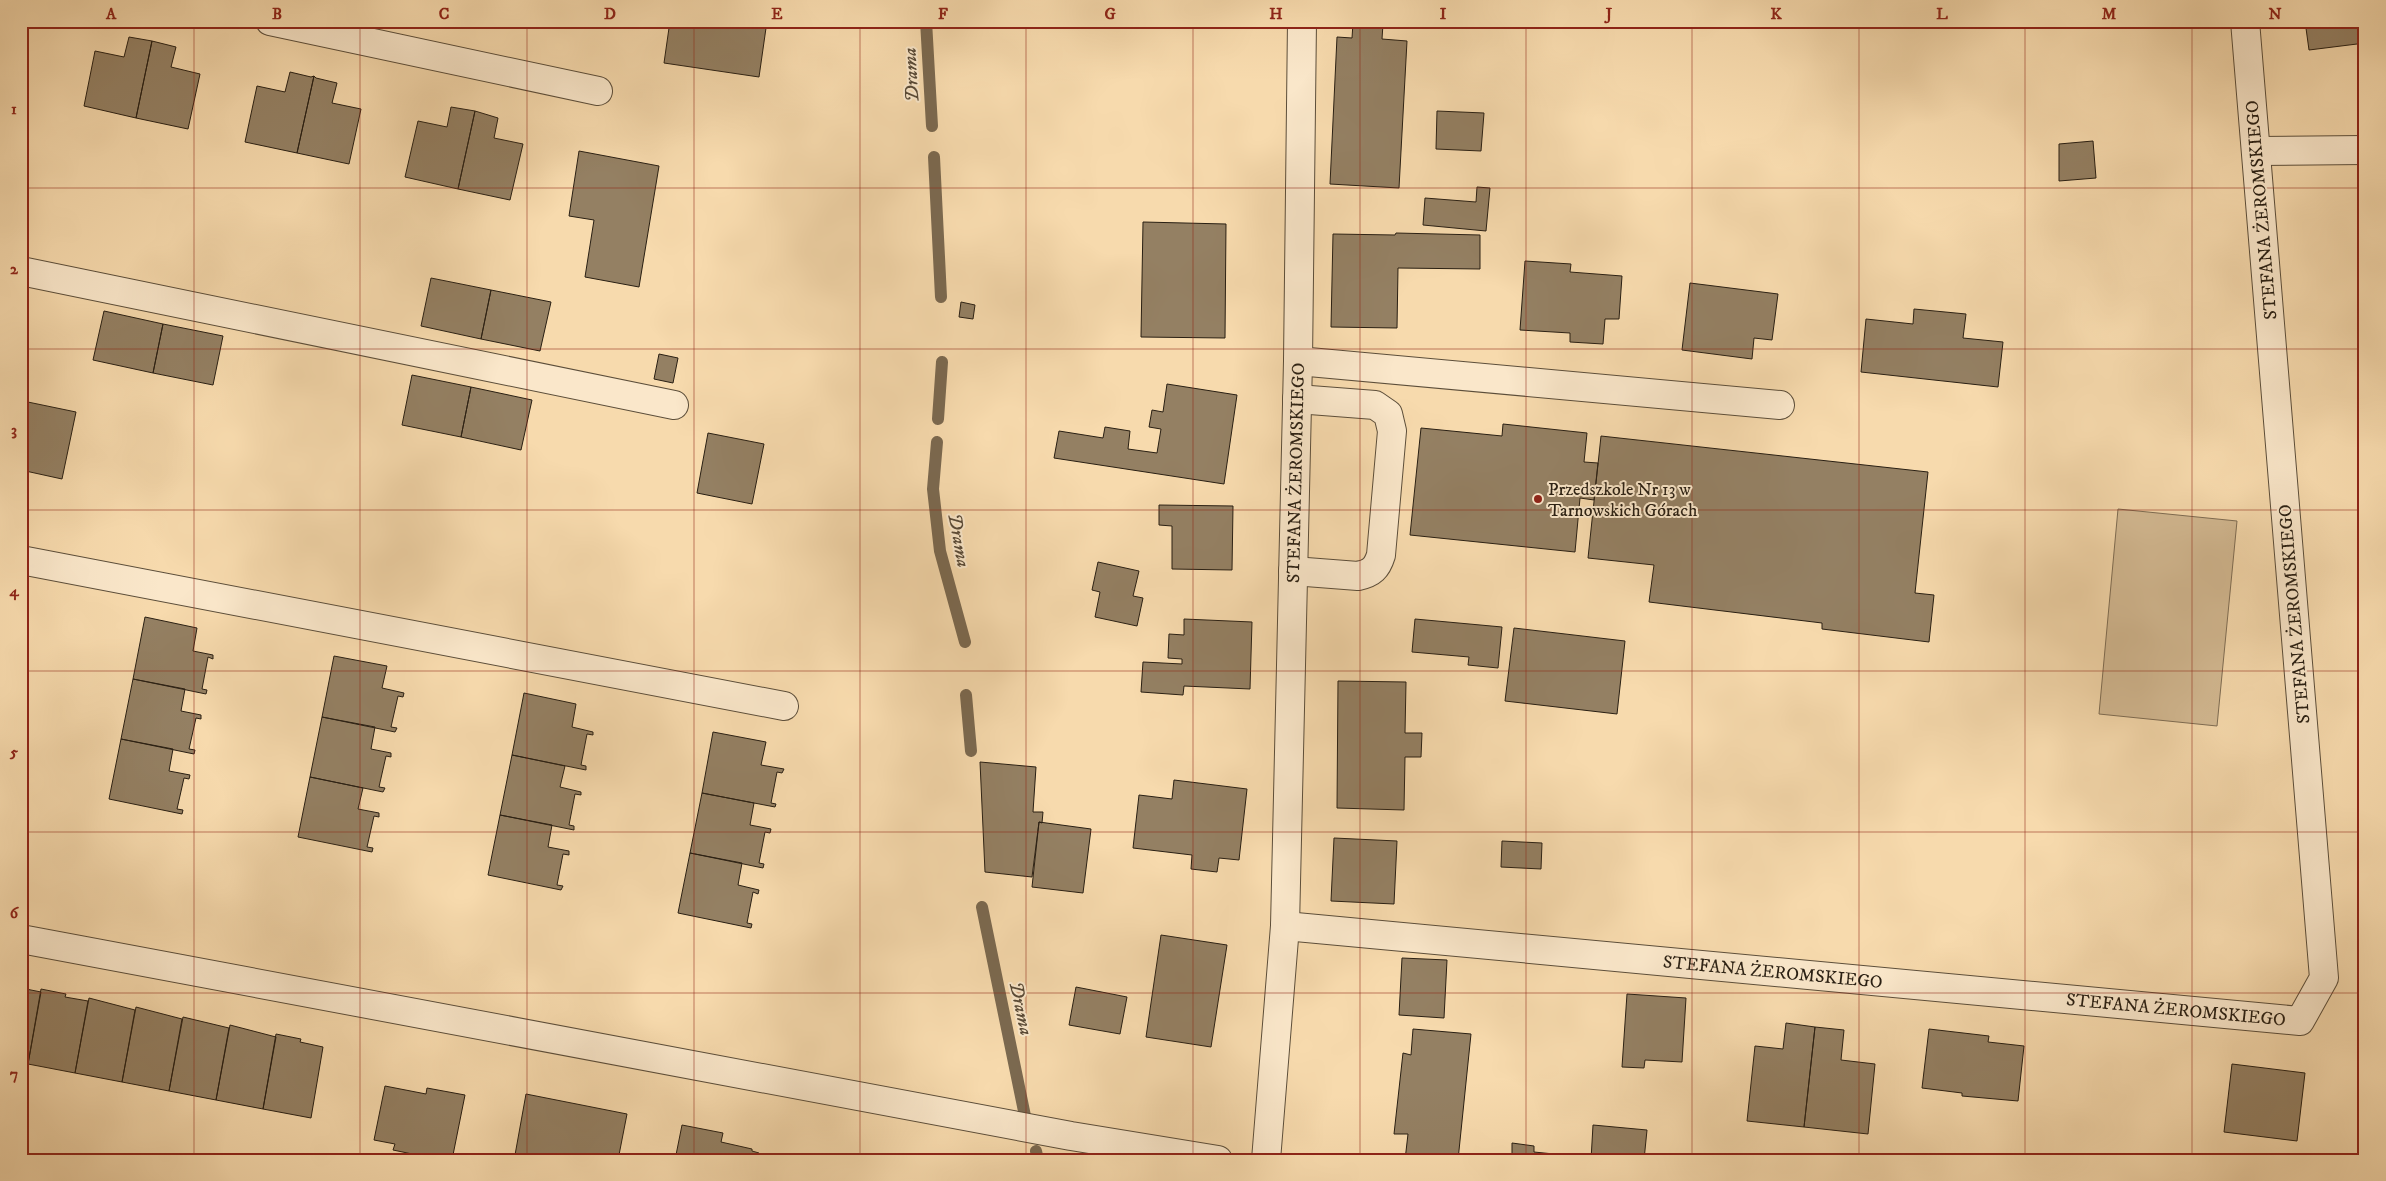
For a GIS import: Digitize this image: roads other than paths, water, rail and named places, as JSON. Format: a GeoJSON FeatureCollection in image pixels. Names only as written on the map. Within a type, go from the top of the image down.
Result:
{"type":"FeatureCollection","features":[{"type":"Feature","properties":{"kind":"street"},"geometry":{"type":"LineString","coordinates":[[270,21],[598,91]]}},
{"type":"Feature","properties":{"kind":"street","name":"STEFANA ŻEROMSKIEGO"},"geometry":{"type":"LineString","coordinates":[[1266,1160],[1285,926],[1298,362],[1302,21]]}},
{"type":"Feature","properties":{"kind":"street","name":"STEFANA ŻEROMSKIEGO"},"geometry":{"type":"LineString","coordinates":[[1285,926],[2300,1021],[2324,978],[2245,21]]}},
{"type":"Feature","properties":{"kind":"street"},"geometry":{"type":"LineString","coordinates":[[2257,151],[2365,150]]}},
{"type":"Feature","properties":{"kind":"street"},"geometry":{"type":"LineString","coordinates":[[21,271],[674,405]]}},
{"type":"Feature","properties":{"kind":"street"},"geometry":{"type":"LineString","coordinates":[[1298,362],[1780,405]]}},
{"type":"Feature","properties":{"kind":"street"},"geometry":{"type":"LineString","coordinates":[[1293,571],[1358,576],[1368,574],[1377,567],[1381,555],[1392,431],[1388,414],[1375,405],[1297,399]]}},
{"type":"Feature","properties":{"kind":"street"},"geometry":{"type":"LineString","coordinates":[[21,560],[784,706]]}},
{"type":"Feature","properties":{"kind":"street"},"geometry":{"type":"LineString","coordinates":[[21,939],[1062,1134],[1218,1160]]}},
{"type":"Feature","properties":{"kind":"waterway","name":"Drama"},"geometry":{"type":"LineString","coordinates":[[926,21],[932,126]]}},
{"type":"Feature","properties":{"kind":"waterway","name":"Drama"},"geometry":{"type":"LineString","coordinates":[[934,157],[941,297]]}},
{"type":"Feature","properties":{"kind":"waterway","name":"Drama"},"geometry":{"type":"LineString","coordinates":[[938,419],[942,362]]}},
{"type":"Feature","properties":{"kind":"waterway","name":"Drama"},"geometry":{"type":"LineString","coordinates":[[937,442],[933,489],[940,551],[965,642]]}},
{"type":"Feature","properties":{"kind":"waterway","name":"Drama"},"geometry":{"type":"LineString","coordinates":[[966,695],[971,751]]}},
{"type":"Feature","properties":{"kind":"waterway","name":"Drama"},"geometry":{"type":"LineString","coordinates":[[982,907],[1025,1116]]}},
{"type":"Feature","properties":{"kind":"waterway","name":"Drama"},"geometry":{"type":"LineString","coordinates":[[1036,1151],[1038,1160]]}},
{"type":"Feature","properties":{"kind":"place","name":"Przedszkole Nr 13 w Tarnowskich Górach"},"geometry":{"type":"Point","coordinates":[1538,499]}}]}
